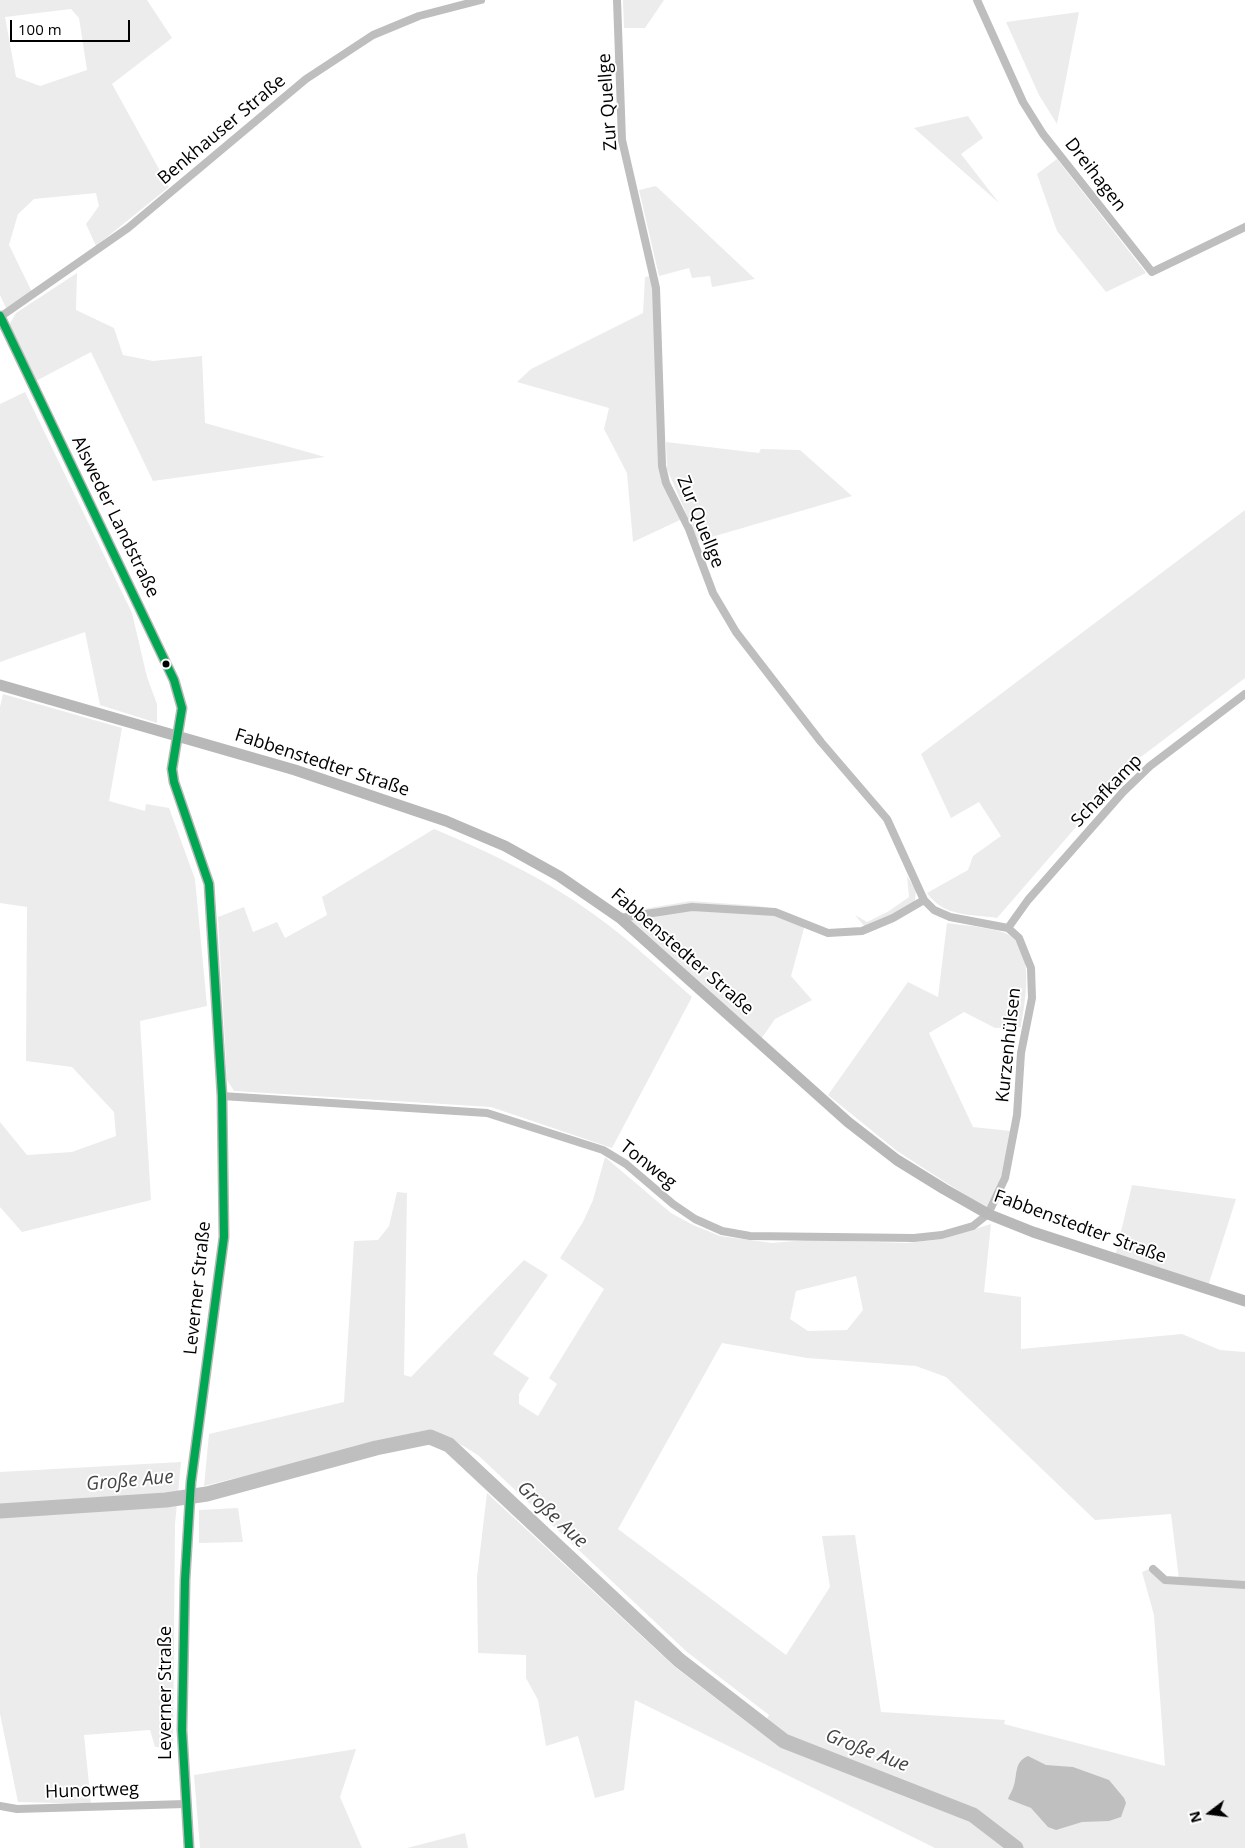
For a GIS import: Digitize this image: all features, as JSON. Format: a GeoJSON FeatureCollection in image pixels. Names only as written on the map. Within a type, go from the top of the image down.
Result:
{"type":"FeatureCollection","features":[{"type":"Feature","properties":{"kind":"street","name":"Benkhauser Straße"},"geometry":{"type":"LineString","coordinates":[[0,316],[128,228],[306,79],[373,35],[419,16],[481,0]]}},
{"type":"Feature","properties":{"kind":"street","name":"Zur Quellge"},"geometry":{"type":"LineString","coordinates":[[617,0],[622,140],[656,288],[662,466],[666,483],[689,529],[713,593],[736,632],[820,742],[887,818],[924,900]]}},
{"type":"Feature","properties":{"kind":"street","name":"Dreihagen"},"geometry":{"type":"LineString","coordinates":[[977,0],[1023,102],[1043,134],[1152,272],[1245,227]]}},
{"type":"Feature","properties":{"kind":"street","name":"Alsweder Landstraße"},"geometry":{"type":"LineString","coordinates":[[0,316],[174,680],[182,708],[178,737]]}},
{"type":"Feature","properties":{"kind":"street","name":"Fabbenstedter Straße"},"geometry":{"type":"LineString","coordinates":[[0,685],[295,770],[446,821],[505,846],[559,876],[620,918],[848,1122],[897,1160],[988,1214],[1082,1250],[1245,1301]]}},
{"type":"Feature","properties":{"kind":"street","name":"Schafkamp"},"geometry":{"type":"LineString","coordinates":[[1008,928],[1028,900],[1123,792],[1150,766],[1245,694]]}},
{"type":"Feature","properties":{"kind":"street","name":"Leverner Straße"},"geometry":{"type":"LineString","coordinates":[[178,737],[172,769],[174,782],[209,884],[222,1096],[224,1237],[188,1509],[182,1730],[189,1848]]}},
{"type":"Feature","properties":{"kind":"street"},"geometry":{"type":"LineString","coordinates":[[620,918],[692,907],[774,912],[828,933],[862,931],[893,918],[924,900],[934,910],[950,917],[1008,928]]}},
{"type":"Feature","properties":{"kind":"street","name":"Kurzenhülsen"},"geometry":{"type":"LineString","coordinates":[[988,1214],[1006,1178],[1017,1115],[1021,1053],[1032,998],[1031,968],[1019,938],[1008,928]]}},
{"type":"Feature","properties":{"kind":"street","name":"Tonweg"},"geometry":{"type":"LineString","coordinates":[[222,1096],[495,1115],[603,1150],[626,1164],[673,1204],[695,1219],[722,1231],[750,1236],[914,1238],[942,1235],[973,1226],[988,1214]]}},
{"type":"Feature","properties":{"kind":"street"},"geometry":{"type":"LineString","coordinates":[[1153,1569],[1166,1580],[1245,1585]]}},
{"type":"Feature","properties":{"kind":"street","name":"Hunortweg"},"geometry":{"type":"LineString","coordinates":[[0,1806],[17,1809],[185,1804]]}},
{"type":"Feature","properties":{"kind":"shaded area"},"geometry":{"type":"Polygon","coordinates":[[[0,0],[147,0],[172,38],[112,84],[169,187],[96,246],[86,224],[99,206],[96,193],[34,199],[18,214],[9,245],[32,292],[6,308],[0,295],[0,0]],[[71,9],[5,17],[16,77],[40,86],[87,70],[79,18],[71,9]]]}},
{"type":"Feature","properties":{"kind":"shaded area"},"geometry":{"type":"Polygon","coordinates":[[[623,0],[664,0],[645,28],[624,28],[623,0]]]}},
{"type":"Feature","properties":{"kind":"shaded area"},"geometry":{"type":"Polygon","coordinates":[[[1079,12],[1057,124],[1039,95],[1006,22],[1079,12]]]}},
{"type":"Feature","properties":{"kind":"shaded area"},"geometry":{"type":"Polygon","coordinates":[[[968,116],[983,138],[961,154],[999,203],[914,128],[968,116]]]}},
{"type":"Feature","properties":{"kind":"shaded area"},"geometry":{"type":"Polygon","coordinates":[[[1057,159],[1146,273],[1106,292],[1057,231],[1037,174],[1057,159]]]}},
{"type":"Feature","properties":{"kind":"shaded area"},"geometry":{"type":"Polygon","coordinates":[[[656,186],[755,279],[712,287],[710,276],[692,278],[689,268],[659,276],[639,190],[656,186]]]}},
{"type":"Feature","properties":{"kind":"shaded area"},"geometry":{"type":"Polygon","coordinates":[[[77,273],[76,310],[114,328],[123,355],[153,361],[202,356],[205,423],[325,457],[153,481],[91,352],[34,382],[9,325],[16,313],[77,273]]]}},
{"type":"Feature","properties":{"kind":"shaded area"},"geometry":{"type":"Polygon","coordinates":[[[651,276],[655,288],[659,466],[682,519],[633,542],[627,473],[604,429],[609,408],[517,382],[531,369],[643,313],[645,277],[651,276]]]}},
{"type":"Feature","properties":{"kind":"shaded area"},"geometry":{"type":"Polygon","coordinates":[[[25,392],[132,613],[147,677],[157,704],[157,723],[100,705],[85,632],[0,662],[0,404],[25,392]]]}},
{"type":"Feature","properties":{"kind":"shaded area"},"geometry":{"type":"Polygon","coordinates":[[[666,442],[759,453],[761,449],[800,450],[852,496],[698,541],[667,469],[666,442]]]}},
{"type":"Feature","properties":{"kind":"shaded area"},"geometry":{"type":"Polygon","coordinates":[[[1245,510],[1245,678],[1129,766],[997,918],[958,913],[934,901],[927,893],[968,870],[973,856],[1001,836],[979,802],[951,818],[921,754],[1245,510]]]}},
{"type":"Feature","properties":{"kind":"shaded area"},"geometry":{"type":"Polygon","coordinates":[[[3,694],[122,728],[109,801],[145,811],[146,804],[169,808],[195,879],[207,1006],[140,1021],[151,1200],[22,1232],[0,1207],[0,1122],[27,1155],[72,1152],[116,1136],[114,1112],[72,1067],[26,1061],[27,907],[0,903],[0,707],[3,694]]]}},
{"type":"Feature","properties":{"kind":"shaded area"},"geometry":{"type":"Polygon","coordinates":[[[434,829],[518,868],[558,890],[609,925],[692,997],[612,1148],[491,1107],[234,1091],[227,1080],[218,917],[244,907],[253,932],[277,922],[285,938],[327,915],[322,897],[434,829]]]}},
{"type":"Feature","properties":{"kind":"shaded area"},"geometry":{"type":"Polygon","coordinates":[[[907,876],[916,890],[915,901],[892,916],[865,927],[855,915],[867,922],[889,911],[909,897],[907,876]]]}},
{"type":"Feature","properties":{"kind":"shaded area"},"geometry":{"type":"Polygon","coordinates":[[[691,901],[759,906],[775,909],[806,921],[791,976],[812,1000],[775,1019],[761,1039],[630,921],[631,911],[691,901]]]}},
{"type":"Feature","properties":{"kind":"shaded area"},"geometry":{"type":"Polygon","coordinates":[[[947,923],[987,928],[1007,934],[1016,942],[1022,952],[1025,964],[1026,990],[1021,1027],[995,1028],[964,1012],[929,1033],[973,1127],[1011,1131],[1001,1177],[987,1209],[897,1151],[828,1095],[908,982],[938,997],[947,923]]]}},
{"type":"Feature","properties":{"kind":"shaded area"},"geometry":{"type":"Polygon","coordinates":[[[605,1157],[671,1213],[693,1225],[720,1236],[772,1243],[807,1240],[907,1243],[943,1239],[991,1224],[984,1292],[1021,1297],[1021,1349],[1182,1334],[1220,1350],[1245,1352],[1245,1582],[1179,1579],[1171,1514],[1095,1520],[946,1377],[916,1366],[807,1358],[722,1343],[618,1529],[786,1655],[830,1587],[822,1536],[855,1535],[881,1712],[1005,1720],[1004,1724],[1165,1766],[1154,1615],[1142,1572],[1149,1569],[1164,1582],[1245,1587],[1245,1848],[935,1848],[635,1700],[624,1790],[595,1798],[578,1736],[546,1746],[538,1700],[526,1678],[526,1655],[478,1653],[477,1577],[487,1493],[675,1667],[760,1732],[769,1715],[687,1652],[479,1456],[462,1445],[446,1438],[428,1435],[408,1435],[204,1486],[209,1434],[344,1402],[354,1241],[378,1240],[389,1226],[397,1192],[407,1193],[404,1375],[411,1377],[524,1260],[548,1275],[493,1354],[529,1378],[519,1394],[519,1404],[538,1416],[557,1384],[549,1378],[604,1289],[560,1258],[583,1222],[593,1200],[605,1157]],[[856,1276],[796,1291],[790,1319],[808,1331],[847,1330],[863,1310],[856,1276]]]}},
{"type":"Feature","properties":{"kind":"shaded area"},"geometry":{"type":"Polygon","coordinates":[[[1132,1185],[1236,1199],[1208,1286],[1115,1257],[1132,1185]]]}},
{"type":"Feature","properties":{"kind":"shaded area"},"geometry":{"type":"Polygon","coordinates":[[[181,1462],[175,1524],[173,1747],[155,1747],[150,1730],[84,1735],[91,1804],[18,1802],[0,1714],[0,1472],[181,1462]]]}},
{"type":"Feature","properties":{"kind":"shaded area"},"geometry":{"type":"Polygon","coordinates":[[[238,1508],[243,1542],[199,1543],[199,1510],[238,1508]]]}},
{"type":"Feature","properties":{"kind":"shaded area"},"geometry":{"type":"Polygon","coordinates":[[[356,1749],[340,1797],[362,1848],[200,1848],[194,1775],[356,1749]]]}},
{"type":"Feature","properties":{"kind":"shaded area"},"geometry":{"type":"Polygon","coordinates":[[[1028,1756],[1046,1765],[1073,1767],[1109,1780],[1126,1803],[1121,1817],[1109,1821],[1082,1822],[1056,1830],[1048,1827],[1031,1808],[1008,1799],[1013,1789],[1018,1766],[1028,1756]]]}},
{"type":"Feature","properties":{"kind":"shaded area"},"geometry":{"type":"Polygon","coordinates":[[[465,1833],[468,1848],[407,1848],[465,1833]]]}},
{"type":"Feature","properties":{"kind":"waterway","name":"Große Aue"},"geometry":{"type":"LineString","coordinates":[[0,1511],[166,1500],[207,1494],[376,1448],[430,1437],[449,1445],[679,1660],[784,1741],[973,1815],[1016,1848]]}},
{"type":"Feature","properties":{"kind":"transit line"},"geometry":{"type":"LineString","coordinates":[[0,316],[174,680],[182,708],[172,769],[174,782],[209,884],[222,1096],[224,1237],[191,1482],[185,1580],[182,1730],[189,1848]]}}]}
